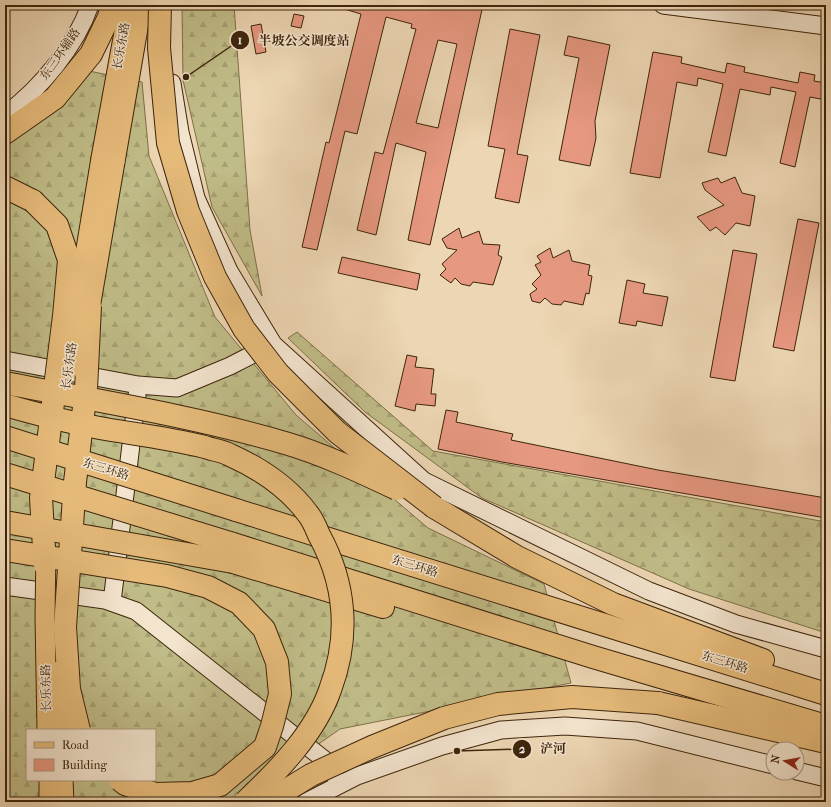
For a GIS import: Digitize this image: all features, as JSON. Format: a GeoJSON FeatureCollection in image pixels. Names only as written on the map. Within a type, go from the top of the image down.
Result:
{"type":"FeatureCollection","features":[{"type":"Feature","properties":{"kind":"highway"},"geometry":{"type":"LineString","coordinates":[[5,133],[55,98],[91,54],[109,17],[112,5]]}},
{"type":"Feature","properties":{"kind":"highway"},"geometry":{"type":"LineString","coordinates":[[160,5],[159,48],[168,143],[188,211],[215,277],[244,329],[278,373],[337,432],[434,507]]}},
{"type":"Feature","properties":{"kind":"highway"},"geometry":{"type":"LineString","coordinates":[[5,187],[34,201],[57,225],[69,260],[64,316],[41,498],[45,565]]}},
{"type":"Feature","properties":{"kind":"highway"},"geometry":{"type":"LineString","coordinates":[[79,729],[69,689],[65,627],[75,482],[86,390],[90,306]]}},
{"type":"Feature","properties":{"kind":"highway"},"geometry":{"type":"LineString","coordinates":[[5,383],[187,419],[285,443],[352,468],[434,507],[517,557],[613,604],[795,672],[826,688]]}},
{"type":"Feature","properties":{"kind":"highway"},"geometry":{"type":"LineString","coordinates":[[5,405],[63,420],[180,441],[229,454],[262,472],[288,492],[309,515],[331,556],[340,588],[343,618],[341,654],[330,691],[312,727],[282,764],[245,802]]}},
{"type":"Feature","properties":{"kind":"highway","name":"东三环路"},"geometry":{"type":"LineString","coordinates":[[5,437],[826,694]]}},
{"type":"Feature","properties":{"kind":"highway"},"geometry":{"type":"LineString","coordinates":[[5,474],[232,553],[484,637],[548,654],[593,657],[826,726]]}},
{"type":"Feature","properties":{"kind":"highway"},"geometry":{"type":"LineString","coordinates":[[5,522],[232,553]]}},
{"type":"Feature","properties":{"kind":"highway"},"geometry":{"type":"LineString","coordinates":[[5,550],[167,576],[208,587],[239,603],[264,629],[276,662],[280,694],[265,747],[220,785],[192,793],[155,794],[125,784],[121,781]]}},
{"type":"Feature","properties":{"kind":"highway"},"geometry":{"type":"LineString","coordinates":[[267,802],[311,775],[372,747],[444,718],[498,704],[572,697],[658,703],[826,742]]}},
{"type":"Feature","properties":{"kind":"main road","name":"东三环辅路"},"geometry":{"type":"LineString","coordinates":[[5,115],[50,73],[68,46],[90,5]]}},
{"type":"Feature","properties":{"kind":"main road","name":"长乐东路"},"geometry":{"type":"LineString","coordinates":[[47,729],[45,565],[50,504],[78,297],[129,5]]}},
{"type":"Feature","properties":{"kind":"main road","name":"长乐东路"},"geometry":{"type":"LineString","coordinates":[[61,729],[58,632],[64,514],[90,306],[142,5]]}},
{"type":"Feature","properties":{"kind":"main road"},"geometry":{"type":"LineString","coordinates":[[168,5],[167,34],[174,97],[180,132],[196,198],[229,271],[273,344],[424,481],[649,591],[736,624],[826,649]]}},
{"type":"Feature","properties":{"kind":"main road"},"geometry":{"type":"LineString","coordinates":[[663,5],[826,26]]}},
{"type":"Feature","properties":{"kind":"main road"},"geometry":{"type":"LineString","coordinates":[[5,360],[138,385],[177,388],[230,366],[273,344]]}},
{"type":"Feature","properties":{"kind":"main road"},"geometry":{"type":"LineString","coordinates":[[112,602],[138,385]]}},
{"type":"Feature","properties":{"kind":"main road"},"geometry":{"type":"LineString","coordinates":[[5,586],[112,602],[136,611],[331,765],[339,785]]}},
{"type":"Feature","properties":{"kind":"main road"},"geometry":{"type":"LineString","coordinates":[[306,802],[358,776],[442,746],[501,730],[565,726],[637,731],[765,763]]}},
{"type":"Feature","properties":{"kind":"main road"},"geometry":{"type":"LineString","coordinates":[[805,773],[826,778]]}},
{"type":"Feature","properties":{"kind":"main road"},"geometry":{"type":"LineString","coordinates":[[49,781],[50,802]]}},
{"type":"Feature","properties":{"kind":"main road"},"geometry":{"type":"LineString","coordinates":[[63,781],[64,802]]}},
{"type":"Feature","properties":{"kind":"green space"},"geometry":{"type":"Polygon","coordinates":[[[182,5],[234,5],[250,230],[262,296],[212,207],[183,80],[182,5]]]}},
{"type":"Feature","properties":{"kind":"green space"},"geometry":{"type":"Polygon","coordinates":[[[89,71],[142,82],[149,156],[215,317],[296,415],[428,528],[544,584],[571,683],[340,729],[236,802],[5,802],[5,145],[11,143],[89,71]]]}},
{"type":"Feature","properties":{"kind":"green space"},"geometry":{"type":"Polygon","coordinates":[[[297,332],[433,451],[826,522],[826,586],[824,600],[826,600],[826,633],[689,589],[482,498],[365,412],[288,338],[297,332]]]}},
{"type":"Feature","properties":{"kind":"building"},"geometry":{"type":"Polygon","coordinates":[[[342,5],[483,5],[430,245],[408,240],[426,152],[396,143],[376,235],[357,230],[375,152],[383,154],[416,29],[411,28],[412,24],[386,17],[357,134],[345,131],[317,250],[302,247],[326,142],[329,143],[361,14],[341,8],[342,5]],[[438,40],[416,123],[438,128],[457,44],[438,40]]]}},
{"type":"Feature","properties":{"kind":"building"},"geometry":{"type":"Polygon","coordinates":[[[294,14],[304,16],[301,28],[291,26],[294,14]]]}},
{"type":"Feature","properties":{"kind":"building"},"geometry":{"type":"Polygon","coordinates":[[[261,24],[266,52],[256,54],[251,26],[261,24]]]}},
{"type":"Feature","properties":{"kind":"building"},"geometry":{"type":"Polygon","coordinates":[[[510,29],[540,35],[517,154],[528,156],[519,203],[495,198],[505,149],[488,146],[510,29]]]}},
{"type":"Feature","properties":{"kind":"building"},"geometry":{"type":"Polygon","coordinates":[[[568,36],[610,45],[595,121],[596,138],[590,166],[559,160],[579,58],[564,55],[568,36]]]}},
{"type":"Feature","properties":{"kind":"building"},"geometry":{"type":"Polygon","coordinates":[[[653,52],[682,57],[681,63],[725,73],[727,63],[745,67],[744,72],[798,83],[800,72],[815,75],[814,81],[826,83],[826,100],[810,97],[795,167],[780,163],[796,92],[771,87],[770,95],[740,89],[726,156],[708,152],[723,84],[698,78],[697,86],[677,82],[660,178],[630,173],[653,52]]]}},
{"type":"Feature","properties":{"kind":"building"},"geometry":{"type":"Polygon","coordinates":[[[735,177],[742,193],[755,196],[750,226],[736,223],[725,235],[716,227],[710,231],[697,217],[724,205],[705,190],[702,183],[718,178],[721,183],[735,177]]]}},
{"type":"Feature","properties":{"kind":"building"},"geometry":{"type":"Polygon","coordinates":[[[798,219],[819,223],[794,351],[773,347],[798,219]]]}},
{"type":"Feature","properties":{"kind":"building"},"geometry":{"type":"Polygon","coordinates":[[[459,228],[462,238],[479,231],[483,244],[500,245],[498,255],[502,257],[493,285],[473,282],[470,286],[461,284],[455,278],[451,283],[440,275],[446,269],[442,264],[457,250],[447,248],[442,239],[459,228]]]}},
{"type":"Feature","properties":{"kind":"building"},"geometry":{"type":"Polygon","coordinates":[[[550,248],[553,258],[569,250],[572,261],[590,265],[588,275],[592,276],[589,294],[586,293],[583,305],[564,301],[561,305],[552,304],[545,298],[540,303],[532,301],[530,294],[537,289],[532,284],[541,275],[535,265],[541,262],[537,256],[550,248]]]}},
{"type":"Feature","properties":{"kind":"building"},"geometry":{"type":"Polygon","coordinates":[[[733,250],[757,254],[735,381],[710,377],[733,250]]]}},
{"type":"Feature","properties":{"kind":"building"},"geometry":{"type":"Polygon","coordinates":[[[342,257],[420,274],[417,290],[338,273],[342,257]]]}},
{"type":"Feature","properties":{"kind":"building"},"geometry":{"type":"Polygon","coordinates":[[[627,280],[645,284],[643,293],[668,297],[662,326],[637,321],[636,326],[619,323],[627,280]]]}},
{"type":"Feature","properties":{"kind":"building"},"geometry":{"type":"Polygon","coordinates":[[[407,355],[417,357],[415,367],[434,369],[431,394],[436,394],[435,406],[416,404],[415,411],[395,406],[407,355]]]}},
{"type":"Feature","properties":{"kind":"building"},"geometry":{"type":"Polygon","coordinates":[[[446,410],[458,412],[456,422],[513,434],[511,440],[658,470],[826,498],[826,518],[502,462],[438,449],[446,410]]]}},
{"type":"Feature","properties":{"kind":"place","name":"半坡公交调度站"},"geometry":{"type":"Point","coordinates":[186,77]}},
{"type":"Feature","properties":{"kind":"place","name":"浐河"},"geometry":{"type":"Point","coordinates":[457,751]}}]}
